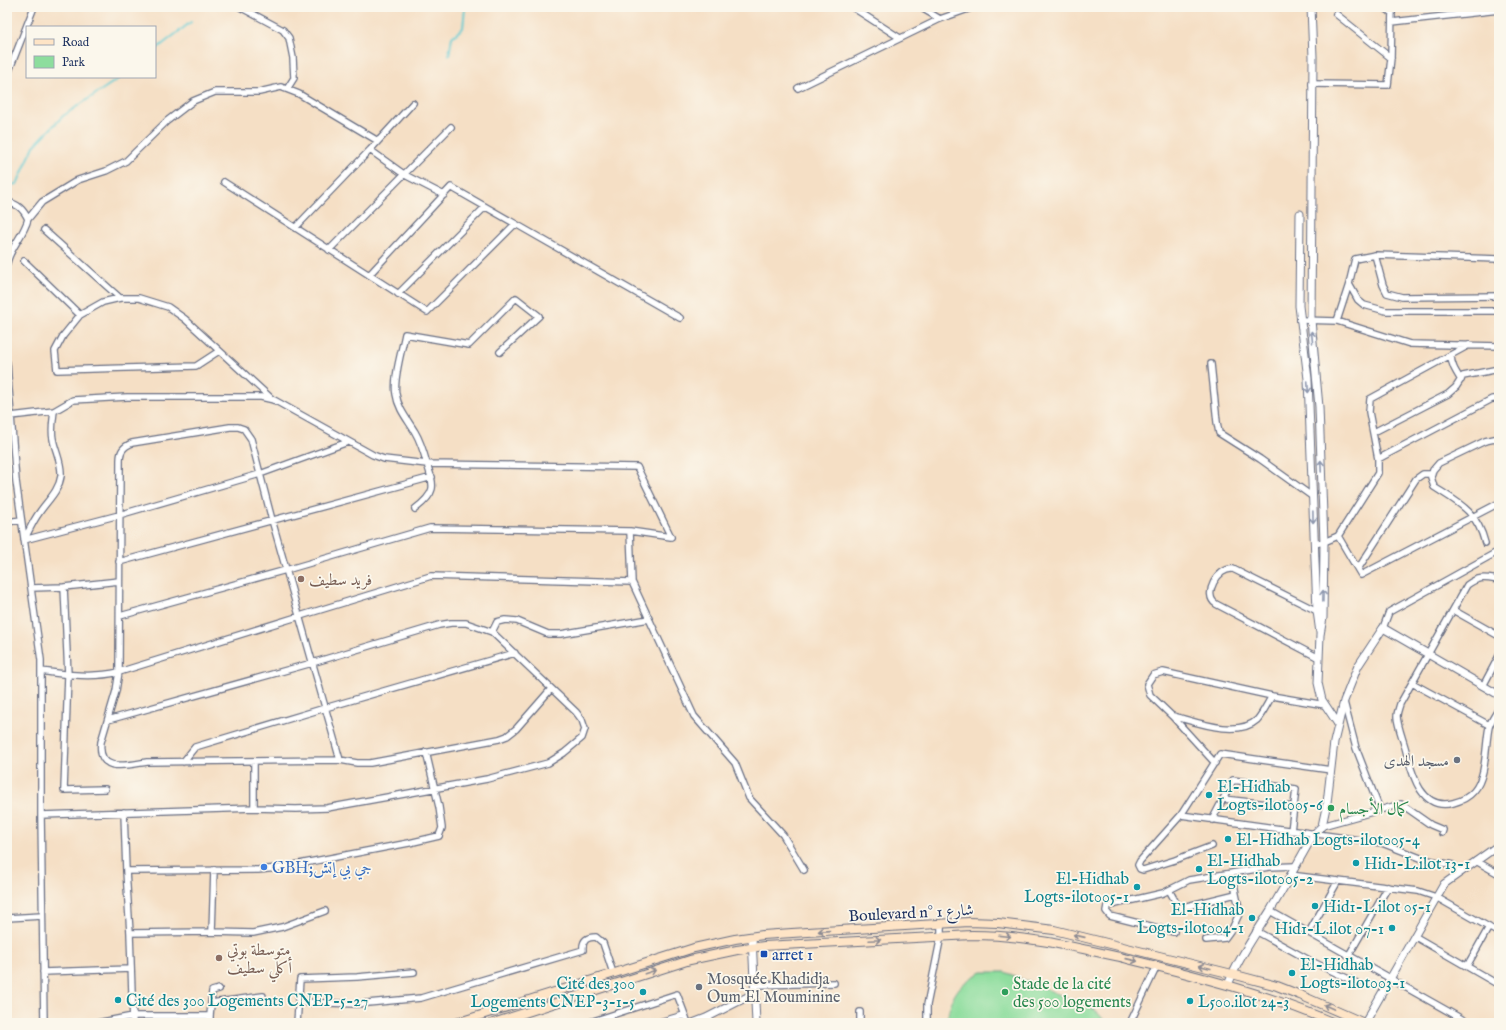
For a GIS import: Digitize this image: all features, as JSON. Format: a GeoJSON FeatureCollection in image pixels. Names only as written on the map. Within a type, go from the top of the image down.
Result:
{"type":"FeatureCollection","features":[{"type":"Feature","properties":{"kind":"main road","name":"Boulevard n° شارع 1"},"geometry":{"type":"LineString","coordinates":[[456,1023],[694,948],[752,937],[942,923],[998,923],[1039,928],[1277,986],[1365,1023]]}},
{"type":"Feature","properties":{"kind":"main road","name":"Boulevard n° شارع 1"},"geometry":{"type":"LineString","coordinates":[[493,1023],[690,960],[737,950],[941,936],[1001,935],[1030,938],[1062,944],[1157,966],[1260,994],[1292,1005],[1334,1023]]}},
{"type":"Feature","properties":{"kind":"street"},"geometry":{"type":"LineString","coordinates":[[27,26],[34,7]]}},
{"type":"Feature","properties":{"kind":"street"},"geometry":{"type":"LineString","coordinates":[[240,7],[283,30],[289,38],[293,58],[294,78],[287,90]]}},
{"type":"Feature","properties":{"kind":"street"},"geometry":{"type":"LineString","coordinates":[[852,7],[900,38]]}},
{"type":"Feature","properties":{"kind":"street"},"geometry":{"type":"LineString","coordinates":[[920,7],[940,19]]}},
{"type":"Feature","properties":{"kind":"street"},"geometry":{"type":"LineString","coordinates":[[798,88],[940,19],[974,7]]}},
{"type":"Feature","properties":{"kind":"street"},"geometry":{"type":"LineString","coordinates":[[1311,7],[1312,84],[1310,320],[1319,407],[1324,542],[1323,618],[1320,635],[1319,689],[1325,705],[1338,724]]}},
{"type":"Feature","properties":{"kind":"street"},"geometry":{"type":"LineString","coordinates":[[1384,7],[1392,14]]}},
{"type":"Feature","properties":{"kind":"street"},"geometry":{"type":"LineString","coordinates":[[1312,84],[1388,85],[1391,58],[1392,7]]}},
{"type":"Feature","properties":{"kind":"street"},"geometry":{"type":"LineString","coordinates":[[1392,22],[1499,10]]}},
{"type":"Feature","properties":{"kind":"street"},"geometry":{"type":"LineString","coordinates":[[1336,14],[1391,58]]}},
{"type":"Feature","properties":{"kind":"street"},"geometry":{"type":"LineString","coordinates":[[7,76],[26,27]]}},
{"type":"Feature","properties":{"kind":"street"},"geometry":{"type":"LineString","coordinates":[[7,263],[8,257],[26,227],[28,219],[42,202],[78,180],[106,171],[126,161],[167,121],[193,101],[215,92],[259,92],[281,87],[299,94],[378,141]]}},
{"type":"Feature","properties":{"kind":"street"},"geometry":{"type":"LineString","coordinates":[[295,228],[413,103]]}},
{"type":"Feature","properties":{"kind":"street"},"geometry":{"type":"LineString","coordinates":[[330,250],[451,127]]}},
{"type":"Feature","properties":{"kind":"street"},"geometry":{"type":"LineString","coordinates":[[370,150],[405,175],[444,195]]}},
{"type":"Feature","properties":{"kind":"street"},"geometry":{"type":"LineString","coordinates":[[224,182],[427,312],[515,224]]}},
{"type":"Feature","properties":{"kind":"street"},"geometry":{"type":"LineString","coordinates":[[369,275],[451,187],[680,318]]}},
{"type":"Feature","properties":{"kind":"street"},"geometry":{"type":"LineString","coordinates":[[7,202],[16,204],[24,210],[28,219]]}},
{"type":"Feature","properties":{"kind":"street"},"geometry":{"type":"LineString","coordinates":[[398,294],[485,207]]}},
{"type":"Feature","properties":{"kind":"street"},"geometry":{"type":"LineString","coordinates":[[1300,214],[1300,320],[1308,380],[1317,611],[1320,635]]}},
{"type":"Feature","properties":{"kind":"street"},"geometry":{"type":"LineString","coordinates":[[44,230],[120,298]]}},
{"type":"Feature","properties":{"kind":"street"},"geometry":{"type":"LineString","coordinates":[[1337,321],[1349,284],[1355,259],[1375,255],[1499,259]]}},
{"type":"Feature","properties":{"kind":"street"},"geometry":{"type":"LineString","coordinates":[[1375,255],[1383,286],[1387,292],[1402,297],[1499,296]]}},
{"type":"Feature","properties":{"kind":"street"},"geometry":{"type":"LineString","coordinates":[[24,261],[80,315]]}},
{"type":"Feature","properties":{"kind":"street"},"geometry":{"type":"LineString","coordinates":[[1349,284],[1358,300],[1364,305],[1386,311],[1499,311]]}},
{"type":"Feature","properties":{"kind":"street"},"geometry":{"type":"LineString","coordinates":[[120,616],[430,528],[630,531],[671,537],[637,467],[427,464],[384,459],[348,442],[274,400],[185,319],[168,307],[139,298],[120,298],[103,302],[80,315],[63,336],[56,351],[57,370],[196,366],[219,351]]}},
{"type":"Feature","properties":{"kind":"street"},"geometry":{"type":"LineString","coordinates":[[415,509],[432,493],[434,485],[423,450],[415,432],[401,411],[395,394],[396,379],[405,334],[469,345],[516,298],[540,316],[500,352]]}},
{"type":"Feature","properties":{"kind":"street"},"geometry":{"type":"LineString","coordinates":[[1300,320],[1337,321],[1410,344],[1499,346]]}},
{"type":"Feature","properties":{"kind":"street"},"geometry":{"type":"LineString","coordinates":[[1314,544],[1324,542],[1338,536],[1378,473],[1378,459],[1369,412],[1370,399],[1469,345]]}},
{"type":"Feature","properties":{"kind":"street"},"geometry":{"type":"LineString","coordinates":[[1451,355],[1451,362],[1461,380]]}},
{"type":"Feature","properties":{"kind":"street"},"geometry":{"type":"LineString","coordinates":[[7,363],[8,403],[11,416],[10,442],[41,660],[40,815],[44,1023]]}},
{"type":"Feature","properties":{"kind":"street"},"geometry":{"type":"LineString","coordinates":[[1211,364],[1219,433],[1260,459],[1313,497]]}},
{"type":"Feature","properties":{"kind":"street"},"geometry":{"type":"LineString","coordinates":[[1374,432],[1448,394],[1456,387],[1463,376],[1499,369]]}},
{"type":"Feature","properties":{"kind":"street"},"geometry":{"type":"LineString","coordinates":[[11,416],[54,411],[73,400],[89,399],[127,397],[261,397],[274,400]]}},
{"type":"Feature","properties":{"kind":"street"},"geometry":{"type":"LineString","coordinates":[[1378,459],[1492,399],[1499,399]]}},
{"type":"Feature","properties":{"kind":"street"},"geometry":{"type":"LineString","coordinates":[[24,540],[39,512],[51,499],[58,486],[61,475],[60,462],[53,438],[54,411]]}},
{"type":"Feature","properties":{"kind":"street"},"geometry":{"type":"LineString","coordinates":[[340,760],[272,520],[252,439],[244,428],[238,427],[132,443],[123,449],[120,454],[119,672],[116,691],[100,751],[102,757],[109,764],[128,766],[147,762],[340,760],[357,763],[370,763],[491,741],[507,736],[516,729],[551,689]]}},
{"type":"Feature","properties":{"kind":"street"},"geometry":{"type":"LineString","coordinates":[[1311,439],[1320,438]]}},
{"type":"Feature","properties":{"kind":"street"},"geometry":{"type":"LineString","coordinates":[[1485,543],[1474,516],[1459,502],[1434,487],[1431,477],[1433,470],[1439,463],[1485,441],[1499,438]]}},
{"type":"Feature","properties":{"kind":"street"},"geometry":{"type":"LineString","coordinates":[[24,540],[119,515],[260,474],[348,442]]}},
{"type":"Feature","properties":{"kind":"street"},"geometry":{"type":"LineString","coordinates":[[1358,569],[1416,479],[1423,474],[1432,474]]}},
{"type":"Feature","properties":{"kind":"street"},"geometry":{"type":"LineString","coordinates":[[119,562],[432,477]]}},
{"type":"Feature","properties":{"kind":"street"},"geometry":{"type":"LineString","coordinates":[[1338,536],[1361,575],[1499,503]]}},
{"type":"Feature","properties":{"kind":"street"},"geometry":{"type":"LineString","coordinates":[[7,522],[21,520]]}},
{"type":"Feature","properties":{"kind":"street"},"geometry":{"type":"LineString","coordinates":[[630,531],[632,582],[694,716],[736,763],[749,798],[783,835],[804,870]]}},
{"type":"Feature","properties":{"kind":"street"},"geometry":{"type":"LineString","coordinates":[[1322,826],[1327,803],[1334,742],[1344,701],[1358,666],[1383,628],[1389,612],[1499,550]]}},
{"type":"Feature","properties":{"kind":"street"},"geometry":{"type":"LineString","coordinates":[[1317,611],[1233,569],[1227,569],[1221,572],[1210,594],[1211,599],[1216,604],[1319,658]]}},
{"type":"Feature","properties":{"kind":"street"},"geometry":{"type":"LineString","coordinates":[[41,671],[68,675],[108,675],[431,576],[632,582]]}},
{"type":"Feature","properties":{"kind":"street"},"geometry":{"type":"LineString","coordinates":[[1499,580],[1485,577],[1475,579],[1467,585],[1400,704],[1397,717],[1412,775],[1418,788],[1428,798],[1438,804],[1450,804],[1464,800],[1474,792],[1482,771],[1489,725],[1499,708]]}},
{"type":"Feature","properties":{"kind":"street"},"geometry":{"type":"LineString","coordinates":[[31,588],[64,587],[120,581]]}},
{"type":"Feature","properties":{"kind":"street"},"geometry":{"type":"LineString","coordinates":[[64,587],[68,675],[64,790],[106,789]]}},
{"type":"Feature","properties":{"kind":"street"},"geometry":{"type":"LineString","coordinates":[[1453,610],[1499,636]]}},
{"type":"Feature","properties":{"kind":"street"},"geometry":{"type":"LineString","coordinates":[[492,632],[497,622],[505,620],[523,623],[548,634],[561,634],[649,619]]}},
{"type":"Feature","properties":{"kind":"street"},"geometry":{"type":"LineString","coordinates":[[40,815],[254,808],[327,808],[487,779],[548,763],[582,738],[585,729],[582,720],[576,712],[492,632],[466,623],[439,625],[312,663],[108,720]]}},
{"type":"Feature","properties":{"kind":"street"},"geometry":{"type":"LineString","coordinates":[[1383,628],[1499,695]]}},
{"type":"Feature","properties":{"kind":"street"},"geometry":{"type":"LineString","coordinates":[[183,762],[195,747],[515,653]]}},
{"type":"Feature","properties":{"kind":"street"},"geometry":{"type":"LineString","coordinates":[[1483,686],[1499,656]]}},
{"type":"Feature","properties":{"kind":"street"},"geometry":{"type":"LineString","coordinates":[[1215,763],[1148,692],[1148,681],[1156,673],[1163,672],[1272,696],[1325,705]]}},
{"type":"Feature","properties":{"kind":"street"},"geometry":{"type":"LineString","coordinates":[[1412,683],[1489,725]]}},
{"type":"Feature","properties":{"kind":"street"},"geometry":{"type":"LineString","coordinates":[[1172,716],[1230,729],[1241,728],[1256,720],[1272,696]]}},
{"type":"Feature","properties":{"kind":"street"},"geometry":{"type":"LineString","coordinates":[[1344,701],[1356,748],[1380,810]]}},
{"type":"Feature","properties":{"kind":"street"},"geometry":{"type":"LineString","coordinates":[[126,871],[258,870],[278,868],[439,836],[442,828],[439,807],[426,752]]}},
{"type":"Feature","properties":{"kind":"street"},"geometry":{"type":"LineString","coordinates":[[1212,846],[1143,870],[1140,869],[1138,865],[1180,816],[1220,754],[1331,770]]}},
{"type":"Feature","properties":{"kind":"street"},"geometry":{"type":"LineString","coordinates":[[254,762],[254,808]]}},
{"type":"Feature","properties":{"kind":"street"},"geometry":{"type":"LineString","coordinates":[[1212,820],[1233,780],[1296,789],[1291,831]]}},
{"type":"Feature","properties":{"kind":"street"},"geometry":{"type":"LineString","coordinates":[[1223,798],[1294,807]]}},
{"type":"Feature","properties":{"kind":"street"},"geometry":{"type":"LineString","coordinates":[[1228,985],[1232,974],[1256,931],[1270,911],[1314,834],[1322,826],[1401,804],[1431,825],[1443,830],[1442,833]]}},
{"type":"Feature","properties":{"kind":"street"},"geometry":{"type":"LineString","coordinates":[[124,812],[133,1023]]}},
{"type":"Feature","properties":{"kind":"street"},"geometry":{"type":"LineString","coordinates":[[1180,816],[1382,843],[1423,859],[1453,865],[1460,872]]}},
{"type":"Feature","properties":{"kind":"street"},"geometry":{"type":"LineString","coordinates":[[1365,1023],[1444,884],[1499,845]]}},
{"type":"Feature","properties":{"kind":"street"},"geometry":{"type":"LineString","coordinates":[[1476,860],[1499,874]]}},
{"type":"Feature","properties":{"kind":"street"},"geometry":{"type":"LineString","coordinates":[[1174,932],[1110,916],[1106,911],[1107,906],[1163,893],[1189,880],[1270,866],[1295,866]]}},
{"type":"Feature","properties":{"kind":"street"},"geometry":{"type":"LineString","coordinates":[[212,932],[214,870]]}},
{"type":"Feature","properties":{"kind":"street"},"geometry":{"type":"LineString","coordinates":[[1206,940],[1225,938],[1233,927],[1240,912],[1232,873]]}},
{"type":"Feature","properties":{"kind":"street"},"geometry":{"type":"LineString","coordinates":[[1290,875],[1418,890],[1436,897],[1499,933]]}},
{"type":"Feature","properties":{"kind":"street"},"geometry":{"type":"LineString","coordinates":[[1309,932],[1338,881]]}},
{"type":"Feature","properties":{"kind":"street"},"geometry":{"type":"LineString","coordinates":[[1349,955],[1388,887]]}},
{"type":"Feature","properties":{"kind":"street"},"geometry":{"type":"LineString","coordinates":[[1169,890],[1179,908],[1236,894]]}},
{"type":"Feature","properties":{"kind":"street"},"geometry":{"type":"LineString","coordinates":[[1270,911],[1469,1023]]}},
{"type":"Feature","properties":{"kind":"street"},"geometry":{"type":"LineString","coordinates":[[130,933],[212,932],[253,934],[325,912]]}},
{"type":"Feature","properties":{"kind":"street"},"geometry":{"type":"LineString","coordinates":[[7,918],[42,916]]}},
{"type":"Feature","properties":{"kind":"street"},"geometry":{"type":"LineString","coordinates":[[927,1023],[926,1005],[941,936],[942,923]]}},
{"type":"Feature","properties":{"kind":"street"},"geometry":{"type":"LineString","coordinates":[[1467,966],[1489,927]]}},
{"type":"Feature","properties":{"kind":"street"},"geometry":{"type":"LineString","coordinates":[[1256,931],[1309,960],[1356,983]]}},
{"type":"Feature","properties":{"kind":"street"},"geometry":{"type":"LineString","coordinates":[[1414,936],[1499,985]]}},
{"type":"Feature","properties":{"kind":"street"},"geometry":{"type":"LineString","coordinates":[[298,1002],[358,1004],[421,998],[583,950],[584,941],[591,937],[596,937],[603,943],[614,973]]}},
{"type":"Feature","properties":{"kind":"street"},"geometry":{"type":"LineString","coordinates":[[752,937],[755,993],[754,1022]]}},
{"type":"Feature","properties":{"kind":"street"},"geometry":{"type":"LineString","coordinates":[[1130,1023],[1157,966]]}},
{"type":"Feature","properties":{"kind":"street"},"geometry":{"type":"LineString","coordinates":[[43,972],[131,969]]}},
{"type":"Feature","properties":{"kind":"street"},"geometry":{"type":"LineString","coordinates":[[297,1023],[300,979],[356,977],[414,972]]}},
{"type":"Feature","properties":{"kind":"street"},"geometry":{"type":"LineString","coordinates":[[754,985],[834,983]]}},
{"type":"Feature","properties":{"kind":"street"},"geometry":{"type":"LineString","coordinates":[[210,1023],[212,991],[219,989]]}},
{"type":"Feature","properties":{"kind":"street"},"geometry":{"type":"LineString","coordinates":[[693,1023],[755,993]]}},
{"type":"Feature","properties":{"kind":"street"},"geometry":{"type":"LineString","coordinates":[[587,1023],[677,994],[688,1023]]}},
{"type":"Feature","properties":{"kind":"street"},"geometry":{"type":"LineString","coordinates":[[211,1003],[263,996]]}},
{"type":"Feature","properties":{"kind":"street"},"geometry":{"type":"LineString","coordinates":[[860,1012],[860,1023]]}},
{"type":"Feature","properties":{"kind":"street"},"geometry":{"type":"LineString","coordinates":[[656,1023],[684,1015]]}},
{"type":"Feature","properties":{"kind":"street"},"geometry":{"type":"LineString","coordinates":[[96,1023],[133,1016],[210,1016]]}},
{"type":"Feature","properties":{"kind":"green space","name":"Stade de la cité des 500 logements"},"geometry":{"type":"Polygon","coordinates":[[[982,972],[1005,972],[1094,1009],[1105,1023],[947,1023],[950,1006],[956,992],[966,981],[982,972]]]}},
{"type":"Feature","properties":{"kind":"waterway"},"geometry":{"type":"LineString","coordinates":[[449,55],[452,37],[463,28],[465,7]]}},
{"type":"Feature","properties":{"kind":"waterway"},"geometry":{"type":"LineString","coordinates":[[156,49],[191,22]]}},
{"type":"Feature","properties":{"kind":"waterway"},"geometry":{"type":"LineString","coordinates":[[7,185],[17,184],[34,146],[63,116],[120,78]]}},
{"type":"Feature","properties":{"kind":"place","name":"فريد سطيف"},"geometry":{"type":"Point","coordinates":[301,579]}},
{"type":"Feature","properties":{"kind":"place","name":"مسجد الهدى"},"geometry":{"type":"Point","coordinates":[1457,760]}},
{"type":"Feature","properties":{"kind":"place","name":"El-Hidhab Logts-ilot005-6"},"geometry":{"type":"Point","coordinates":[1209,795]}},
{"type":"Feature","properties":{"kind":"place","name":"كمال الأجسام"},"geometry":{"type":"Point","coordinates":[1331,808]}},
{"type":"Feature","properties":{"kind":"place","name":"El-Hidhab Logts-ilot005-4"},"geometry":{"type":"Point","coordinates":[1228,839]}},
{"type":"Feature","properties":{"kind":"place","name":"Hid1-L.ilot 13-1"},"geometry":{"type":"Point","coordinates":[1356,863]}},
{"type":"Feature","properties":{"kind":"place","name":"GBH;جي بي إتش"},"geometry":{"type":"Point","coordinates":[264,867]}},
{"type":"Feature","properties":{"kind":"place","name":"El-Hidhab Logts-ilot005-2"},"geometry":{"type":"Point","coordinates":[1199,869]}},
{"type":"Feature","properties":{"kind":"place","name":"El-Hidhab Logts-ilot005-1"},"geometry":{"type":"Point","coordinates":[1137,887]}},
{"type":"Feature","properties":{"kind":"place","name":"Hid1-L.ilot 05-1"},"geometry":{"type":"Point","coordinates":[1315,906]}},
{"type":"Feature","properties":{"kind":"place","name":"El-Hidhab Logts-ilot004-1"},"geometry":{"type":"Point","coordinates":[1252,918]}},
{"type":"Feature","properties":{"kind":"place","name":"Hid1-L.ilot 07-1"},"geometry":{"type":"Point","coordinates":[1392,928]}},
{"type":"Feature","properties":{"kind":"place","name":"arret 1"},"geometry":{"type":"Point","coordinates":[764,954]}},
{"type":"Feature","properties":{"kind":"place","name":"متوسطة بوتي أكلي سطيف"},"geometry":{"type":"Point","coordinates":[219,958]}},
{"type":"Feature","properties":{"kind":"place","name":"El-Hidhab Logts-ilot003-1"},"geometry":{"type":"Point","coordinates":[1292,973]}},
{"type":"Feature","properties":{"kind":"place","name":"Mosquée Khadidja Oum El Mouminine"},"geometry":{"type":"Point","coordinates":[699,987]}},
{"type":"Feature","properties":{"kind":"place","name":"Cité des 300 Logements CNEP-3-1-5"},"geometry":{"type":"Point","coordinates":[643,992]}},
{"type":"Feature","properties":{"kind":"place","name":"Stade de la cité des 500 logements"},"geometry":{"type":"Point","coordinates":[1005,992]}},
{"type":"Feature","properties":{"kind":"place","name":"Cité des 300 Logements CNEP-5-27"},"geometry":{"type":"Point","coordinates":[118,1000]}},
{"type":"Feature","properties":{"kind":"place","name":"L500.ilot 24-3"},"geometry":{"type":"Point","coordinates":[1190,1001]}}]}
